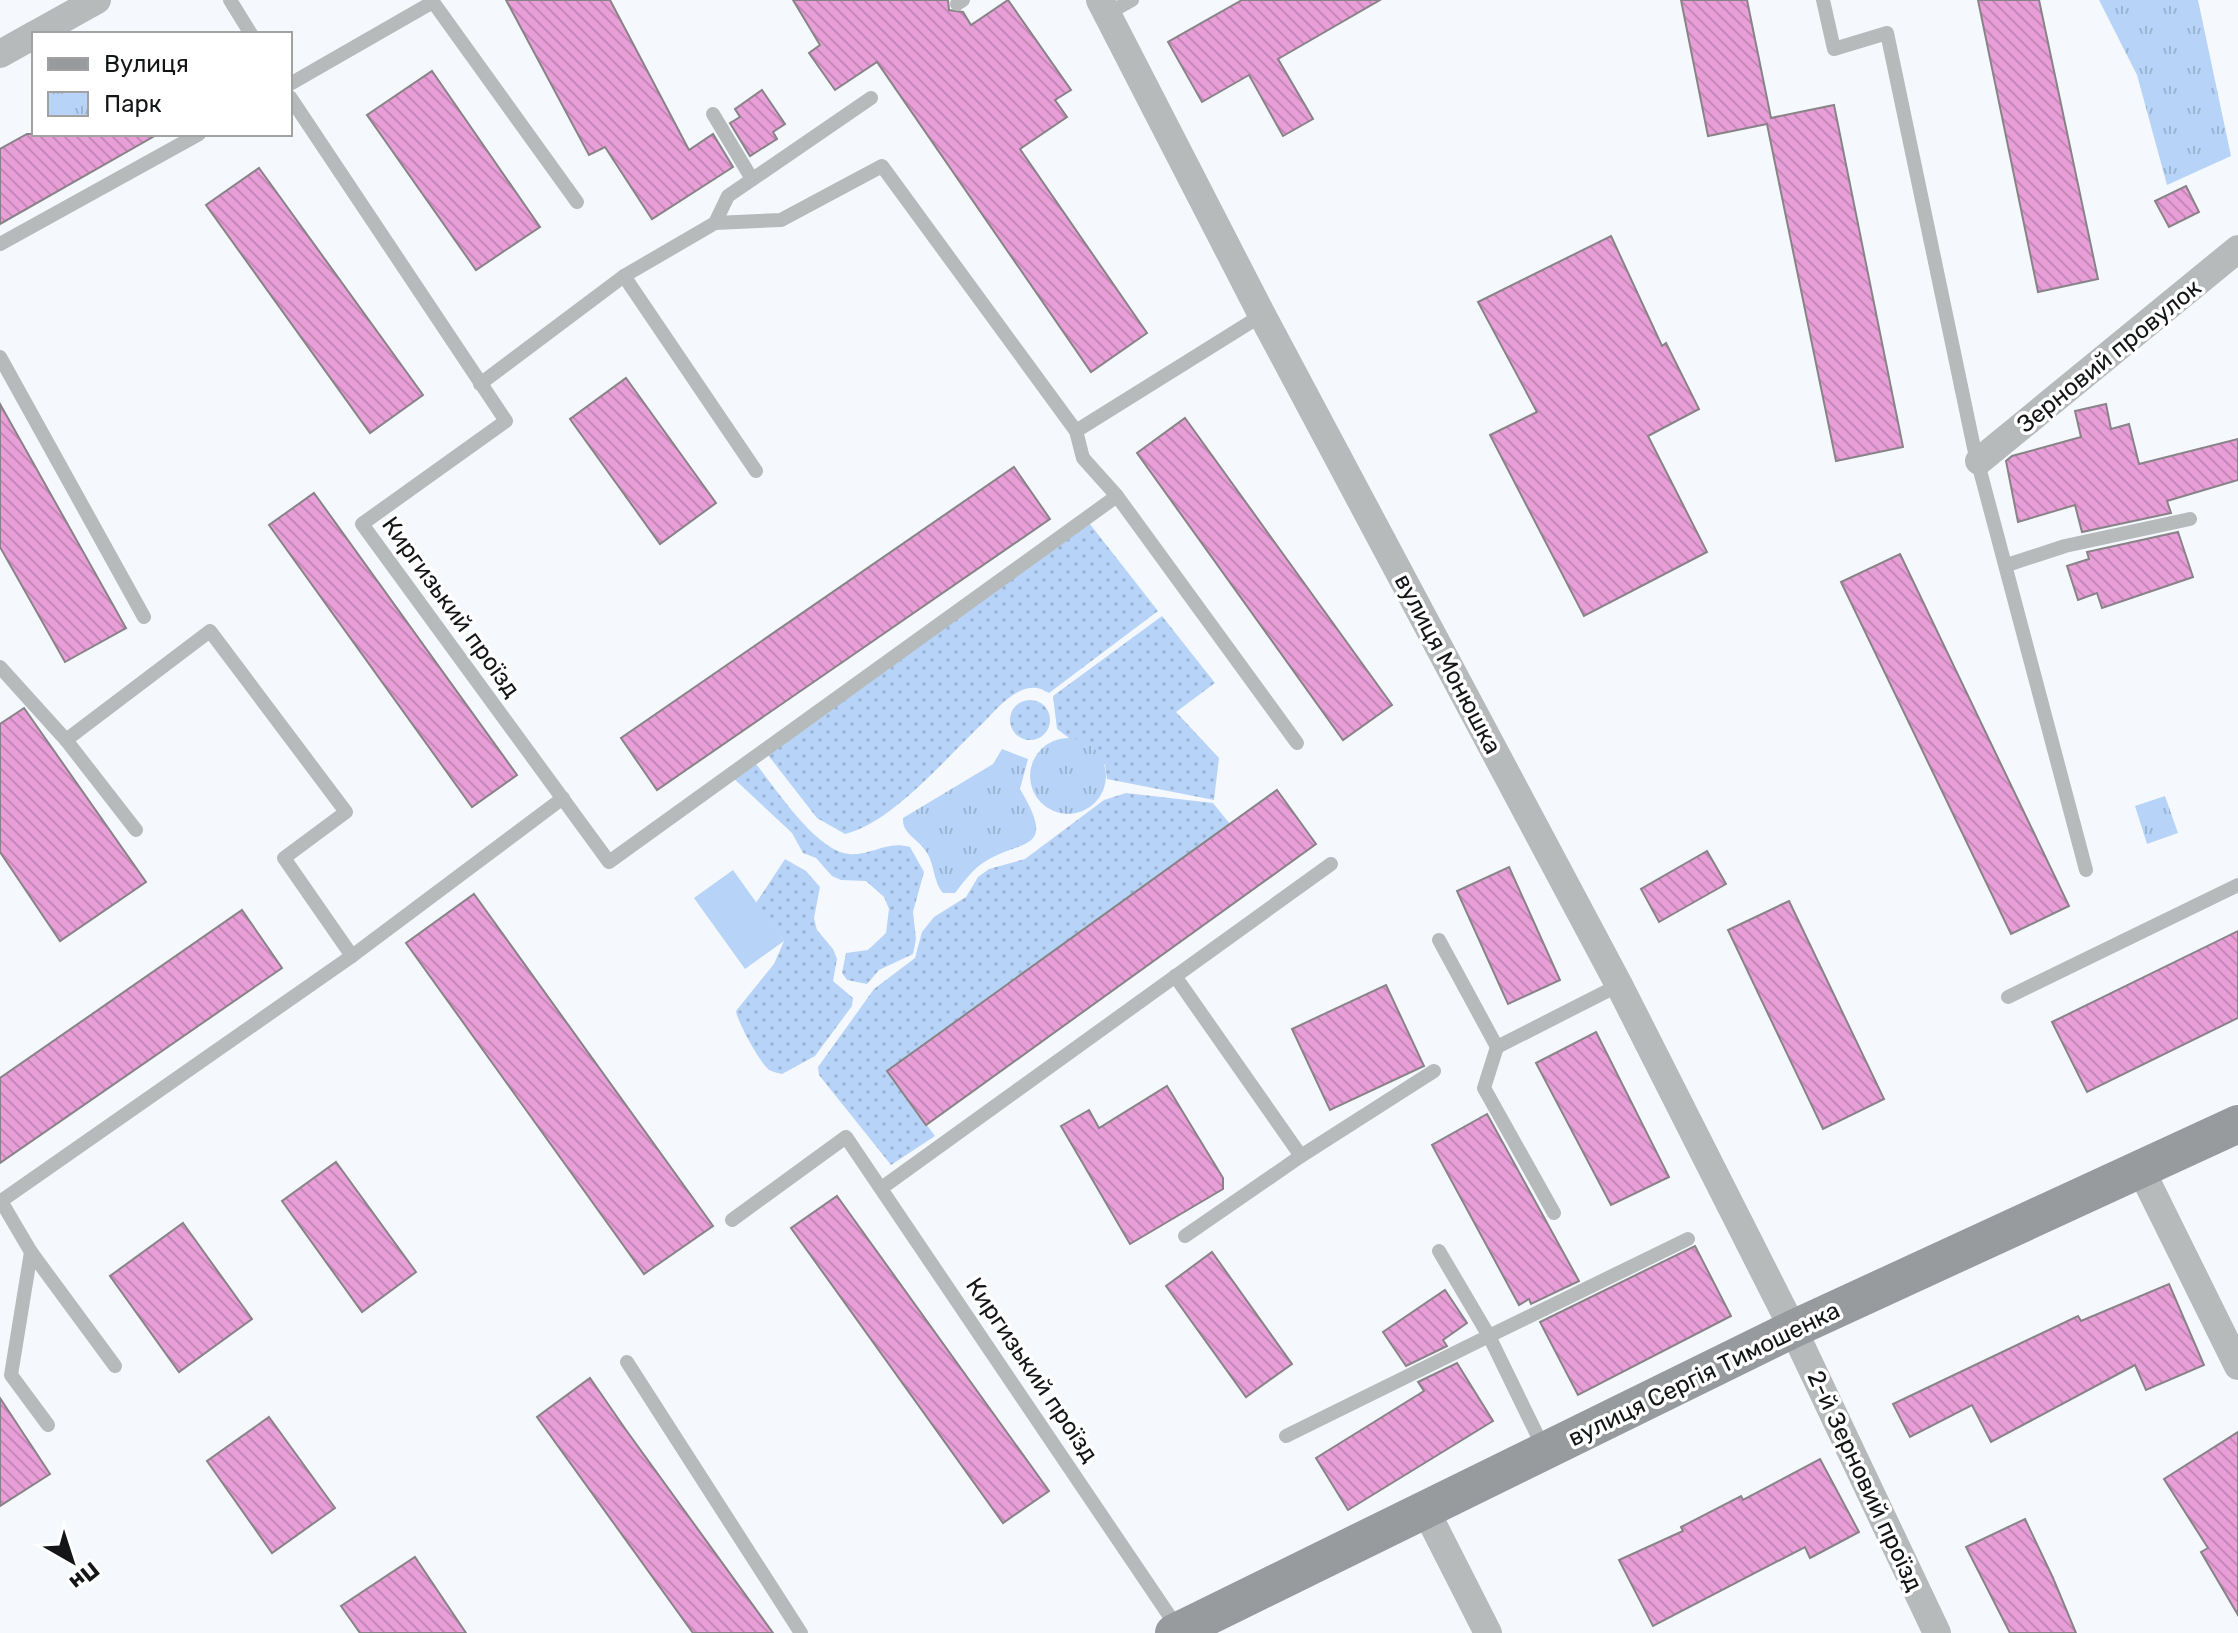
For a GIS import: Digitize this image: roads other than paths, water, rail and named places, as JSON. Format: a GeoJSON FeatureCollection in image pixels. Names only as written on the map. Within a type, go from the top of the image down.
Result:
{"type":"FeatureCollection","features":[{"type":"Feature","properties":{"kind":"street"},"geometry":{"type":"LineString","coordinates":[[40,32],[97,0]]}},
{"type":"Feature","properties":{"kind":"street","name":"вулиця Монюшка"},"geometry":{"type":"LineString","coordinates":[[1104,7],[1262,315],[1619,985],[1793,1329]]}},
{"type":"Feature","properties":{"kind":"street"},"geometry":{"type":"LineString","coordinates":[[0,54],[32,37]]}},
{"type":"Feature","properties":{"kind":"street","name":"Зерновий провулок"},"geometry":{"type":"LineString","coordinates":[[1979,461],[2238,249]]}},
{"type":"Feature","properties":{"kind":"street","name":"вулиця Сергія Тимошенка"},"geometry":{"type":"LineString","coordinates":[[1177,1632],[1793,1329],[2238,1124]]}},
{"type":"Feature","properties":{"kind":"street"},"geometry":{"type":"LineString","coordinates":[[2140,1168],[2238,1366]]}},
{"type":"Feature","properties":{"kind":"street","name":"2-й Зерновий проїзд"},"geometry":{"type":"LineString","coordinates":[[1793,1329],[1937,1633]]}},
{"type":"Feature","properties":{"kind":"street"},"geometry":{"type":"LineString","coordinates":[[1426,1511],[1488,1633]]}},
{"type":"Feature","properties":{"kind":"lane"},"geometry":{"type":"LineString","coordinates":[[230,0],[250,32]]}},
{"type":"Feature","properties":{"kind":"lane"},"geometry":{"type":"LineString","coordinates":[[1104,7],[1132,0]]}},
{"type":"Feature","properties":{"kind":"lane"},"geometry":{"type":"LineString","coordinates":[[1823,0],[1834,49],[1887,33],[1979,461],[2086,870]]}},
{"type":"Feature","properties":{"kind":"lane"},"geometry":{"type":"LineString","coordinates":[[292,83],[433,2],[577,202]]}},
{"type":"Feature","properties":{"kind":"lane"},"geometry":{"type":"LineString","coordinates":[[715,223],[728,196],[871,98]]}},
{"type":"Feature","properties":{"kind":"lane","name":"Киргизький проїзд"},"geometry":{"type":"LineString","coordinates":[[292,100],[506,421],[362,524],[609,862],[1117,496]]}},
{"type":"Feature","properties":{"kind":"lane"},"geometry":{"type":"LineString","coordinates":[[713,114],[752,179]]}},
{"type":"Feature","properties":{"kind":"lane"},"geometry":{"type":"LineString","coordinates":[[0,244],[195,136]]}},
{"type":"Feature","properties":{"kind":"lane"},"geometry":{"type":"LineString","coordinates":[[480,384],[624,276],[715,223],[781,220],[882,166],[1076,431],[1083,458],[1117,496],[1297,743]]}},
{"type":"Feature","properties":{"kind":"lane"},"geometry":{"type":"LineString","coordinates":[[624,276],[756,471]]}},
{"type":"Feature","properties":{"kind":"lane"},"geometry":{"type":"LineString","coordinates":[[1076,431],[1262,315]]}},
{"type":"Feature","properties":{"kind":"lane"},"geometry":{"type":"LineString","coordinates":[[0,357],[144,617]]}},
{"type":"Feature","properties":{"kind":"lane"},"geometry":{"type":"LineString","coordinates":[[2007,565],[2065,546],[2190,519]]}},
{"type":"Feature","properties":{"kind":"lane"},"geometry":{"type":"LineString","coordinates":[[66,740],[210,631],[346,812],[284,858],[352,956]]}},
{"type":"Feature","properties":{"kind":"lane"},"geometry":{"type":"LineString","coordinates":[[0,667],[66,740],[136,830]]}},
{"type":"Feature","properties":{"kind":"lane"},"geometry":{"type":"LineString","coordinates":[[115,1366],[31,1252],[0,1200],[352,956],[563,798]]}},
{"type":"Feature","properties":{"kind":"lane"},"geometry":{"type":"LineString","coordinates":[[883,1187],[1331,864]]}},
{"type":"Feature","properties":{"kind":"lane"},"geometry":{"type":"LineString","coordinates":[[2008,997],[2238,885]]}},
{"type":"Feature","properties":{"kind":"lane"},"geometry":{"type":"LineString","coordinates":[[1439,940],[1497,1047]]}},
{"type":"Feature","properties":{"kind":"lane"},"geometry":{"type":"LineString","coordinates":[[1175,976],[1301,1156]]}},
{"type":"Feature","properties":{"kind":"lane"},"geometry":{"type":"LineString","coordinates":[[1554,1213],[1484,1088],[1497,1047],[1619,985]]}},
{"type":"Feature","properties":{"kind":"lane"},"geometry":{"type":"LineString","coordinates":[[1185,1236],[1301,1156],[1434,1071]]}},
{"type":"Feature","properties":{"kind":"lane","name":"Киргизький проїзд"},"geometry":{"type":"LineString","coordinates":[[732,1220],[846,1137],[883,1187],[1177,1632]]}},
{"type":"Feature","properties":{"kind":"lane"},"geometry":{"type":"LineString","coordinates":[[1286,1436],[1688,1239]]}},
{"type":"Feature","properties":{"kind":"lane"},"geometry":{"type":"LineString","coordinates":[[1439,1251],[1489,1336],[1545,1451]]}},
{"type":"Feature","properties":{"kind":"lane"},"geometry":{"type":"LineString","coordinates":[[31,1252],[11,1375],[48,1425]]}},
{"type":"Feature","properties":{"kind":"lane"},"geometry":{"type":"LineString","coordinates":[[627,1362],[801,1633]]}}]}
